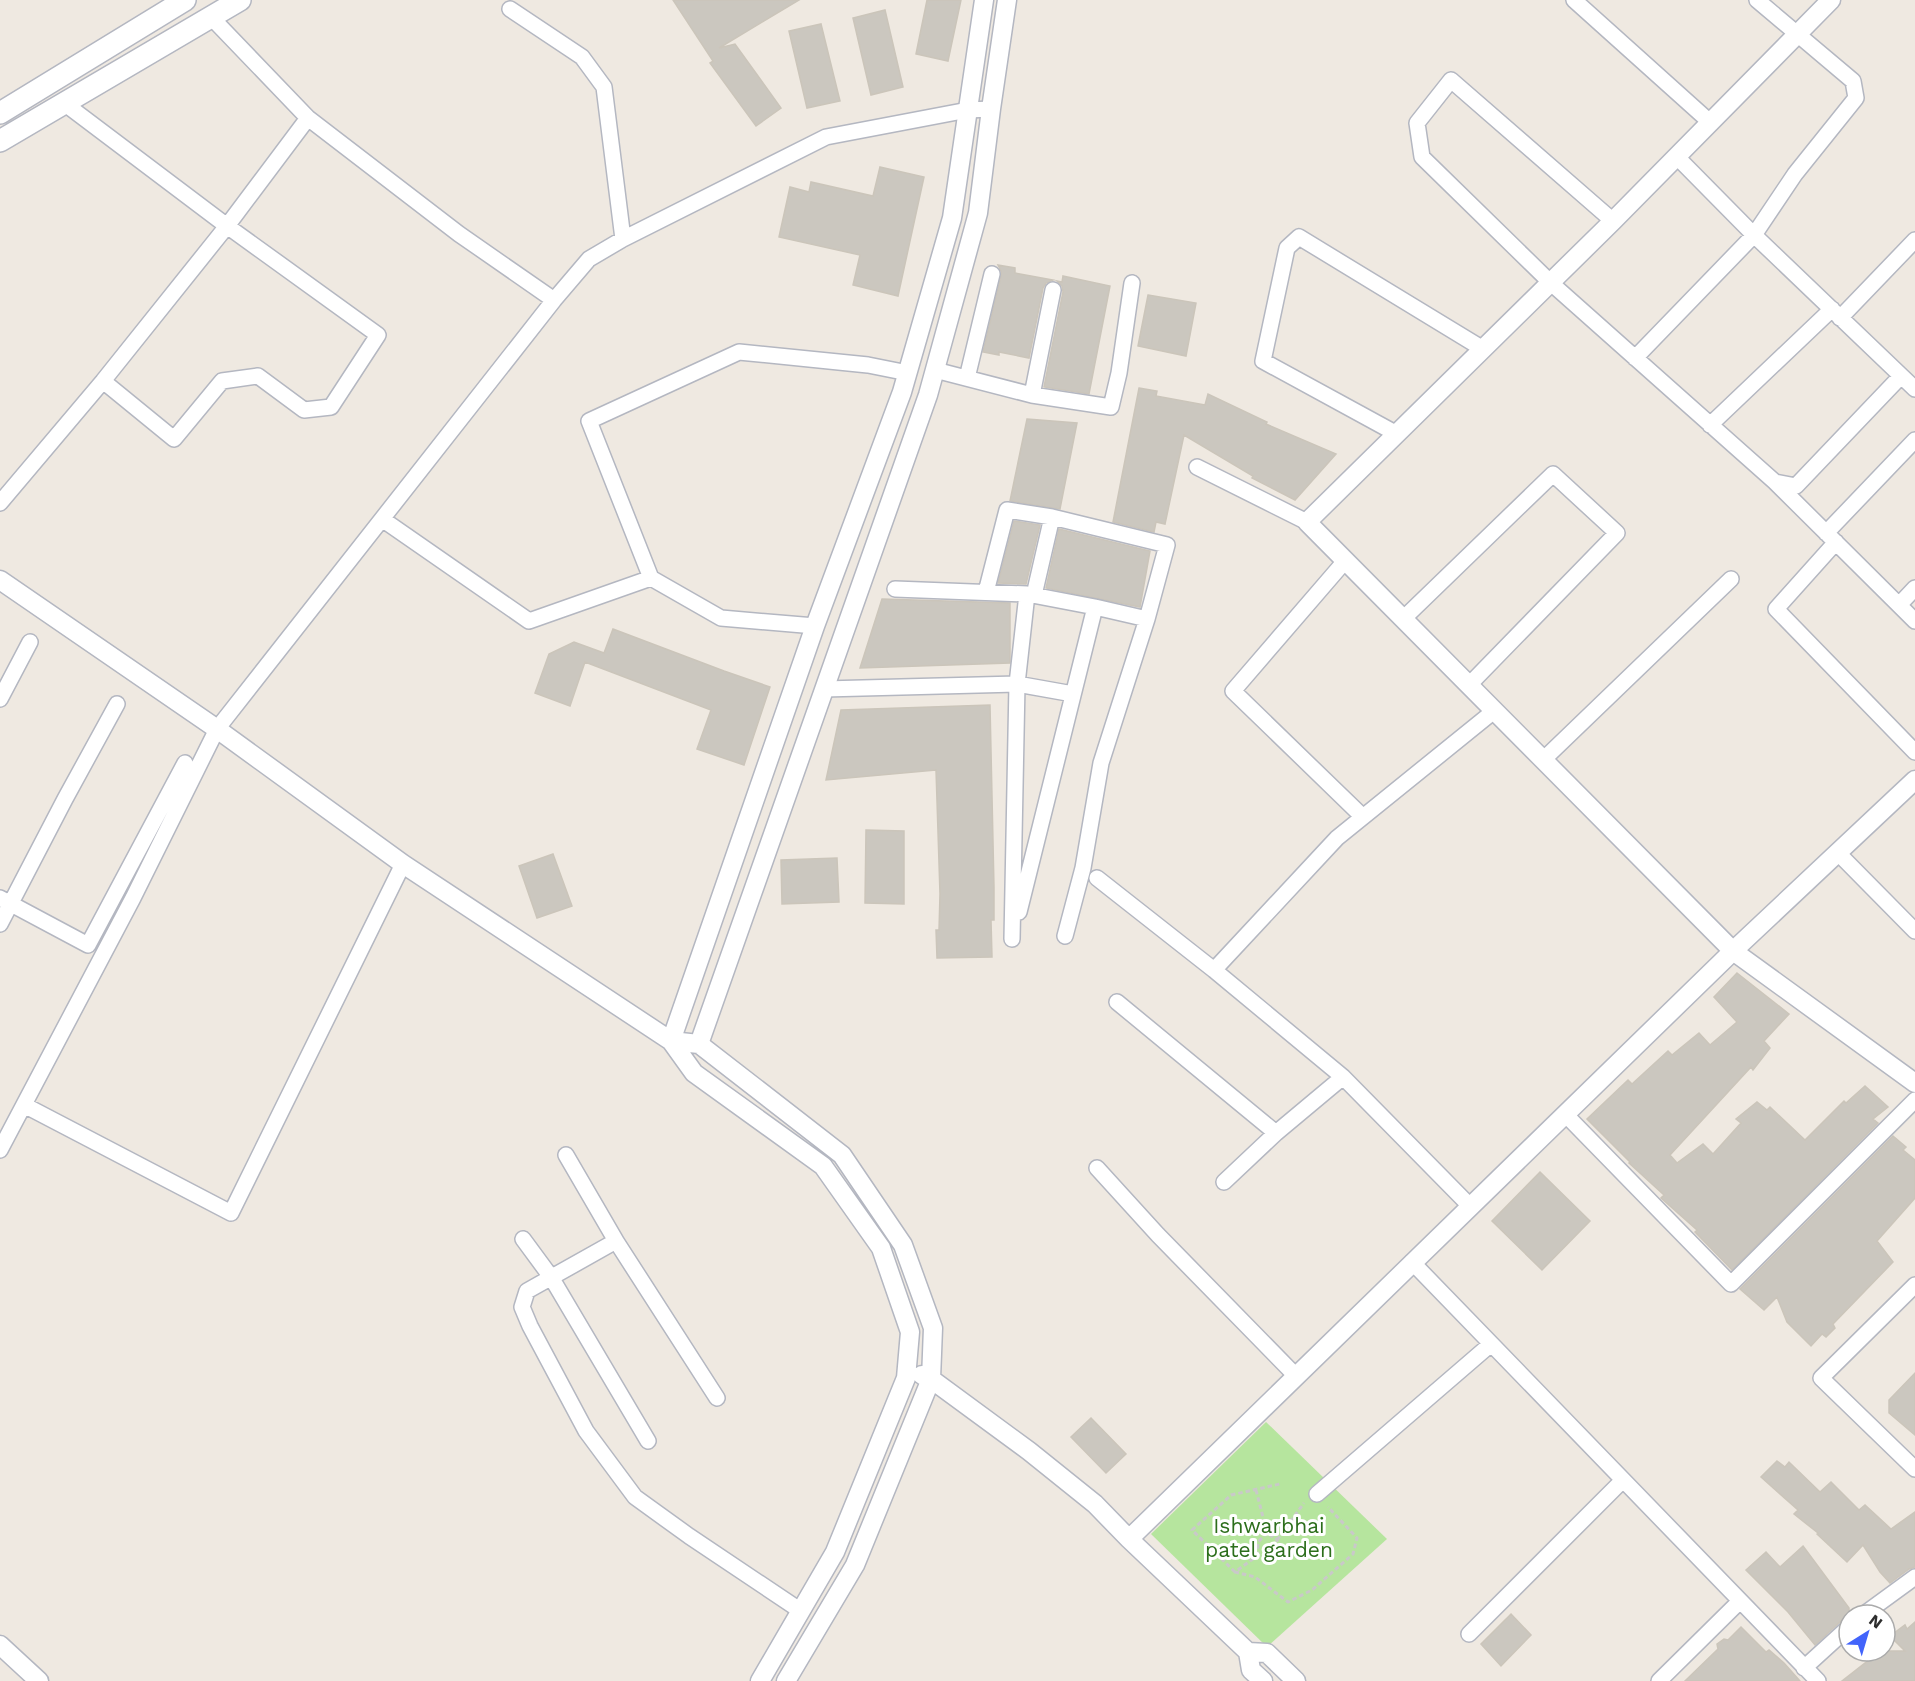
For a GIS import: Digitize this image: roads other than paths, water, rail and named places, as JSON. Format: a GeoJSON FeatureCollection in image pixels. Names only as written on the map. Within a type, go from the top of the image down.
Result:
{"type":"FeatureCollection","features":[{"type":"Feature","properties":{"kind":"main road"},"geometry":{"type":"LineString","coordinates":[[0,113],[185,0]]}},
{"type":"Feature","properties":{"kind":"main road"},"geometry":{"type":"LineString","coordinates":[[0,141],[240,0]]}},
{"type":"Feature","properties":{"kind":"street"},"geometry":{"type":"LineString","coordinates":[[671,1041],[815,626],[908,373],[952,218],[984,0]]}},
{"type":"Feature","properties":{"kind":"street"},"geometry":{"type":"LineString","coordinates":[[699,1044],[928,395],[978,213],[990,109],[1007,0]]}},
{"type":"Feature","properties":{"kind":"street"},"geometry":{"type":"LineString","coordinates":[[1574,0],[1711,123]]}},
{"type":"Feature","properties":{"kind":"street"},"geometry":{"type":"LineString","coordinates":[[1635,358],[1754,235],[1795,174],[1856,98],[1853,81],[1757,0]]}},
{"type":"Feature","properties":{"kind":"street"},"geometry":{"type":"LineString","coordinates":[[1307,522],[1551,283],[1832,0]]}},
{"type":"Feature","properties":{"kind":"street"},"geometry":{"type":"LineString","coordinates":[[510,9],[582,57],[604,87],[623,240]]}},
{"type":"Feature","properties":{"kind":"street"},"geometry":{"type":"LineString","coordinates":[[211,17],[308,118],[459,234],[555,300]]}},
{"type":"Feature","properties":{"kind":"street"},"geometry":{"type":"LineString","coordinates":[[1613,221],[1451,80],[1417,123],[1422,157],[1551,283],[1775,482],[1915,621]]}},
{"type":"Feature","properties":{"kind":"street"},"geometry":{"type":"LineString","coordinates":[[64,103],[227,226],[378,335],[331,406],[303,410],[258,376],[222,381],[174,439],[103,381]]}},
{"type":"Feature","properties":{"kind":"street"},"geometry":{"type":"LineString","coordinates":[[0,1150],[128,908],[217,729],[589,260],[623,240],[826,137],[968,110],[990,109]]}},
{"type":"Feature","properties":{"kind":"street"},"geometry":{"type":"LineString","coordinates":[[0,503],[103,381],[227,226],[308,118]]}},
{"type":"Feature","properties":{"kind":"street"},"geometry":{"type":"LineString","coordinates":[[1677,157],[1754,235],[1915,389]]}},
{"type":"Feature","properties":{"kind":"street"},"geometry":{"type":"LineString","coordinates":[[1397,434],[1263,361],[1287,248],[1299,237],[1483,349]]}},
{"type":"Feature","properties":{"kind":"street"},"geometry":{"type":"LineString","coordinates":[[1710,425],[1836,314],[1915,240]]}},
{"type":"Feature","properties":{"kind":"street"},"geometry":{"type":"LineString","coordinates":[[967,378],[992,274]]}},
{"type":"Feature","properties":{"kind":"street"},"geometry":{"type":"LineString","coordinates":[[935,370],[1032,395],[1111,407],[1119,373],[1132,283]]}},
{"type":"Feature","properties":{"kind":"street"},"geometry":{"type":"LineString","coordinates":[[1032,395],[1053,290]]}},
{"type":"Feature","properties":{"kind":"street"},"geometry":{"type":"LineString","coordinates":[[815,626],[721,618],[651,578],[590,421],[739,352],[868,365],[908,373]]}},
{"type":"Feature","properties":{"kind":"street"},"geometry":{"type":"LineString","coordinates":[[1775,482],[1796,486],[1901,376]]}},
{"type":"Feature","properties":{"kind":"street"},"geometry":{"type":"LineString","coordinates":[[1915,440],[1831,538],[1776,609],[1915,752]]}},
{"type":"Feature","properties":{"kind":"street"},"geometry":{"type":"LineString","coordinates":[[1197,467],[1307,522],[1733,951],[1915,1083]]}},
{"type":"Feature","properties":{"kind":"street"},"geometry":{"type":"LineString","coordinates":[[1403,619],[1553,474],[1617,533],[1469,685]]}},
{"type":"Feature","properties":{"kind":"street"},"geometry":{"type":"LineString","coordinates":[[986,592],[1007,510],[1052,517],[1167,545],[1147,619],[1101,763],[1083,868],[1065,936]]}},
{"type":"Feature","properties":{"kind":"street"},"geometry":{"type":"LineString","coordinates":[[1052,517],[1030,594],[1017,684],[1012,939],[1095,607]]}},
{"type":"Feature","properties":{"kind":"street"},"geometry":{"type":"LineString","coordinates":[[382,519],[529,621],[651,578]]}},
{"type":"Feature","properties":{"kind":"street"},"geometry":{"type":"LineString","coordinates":[[1345,561],[1233,691],[1363,817]]}},
{"type":"Feature","properties":{"kind":"street"},"geometry":{"type":"LineString","coordinates":[[1543,760],[1731,579]]}},
{"type":"Feature","properties":{"kind":"street"},"geometry":{"type":"LineString","coordinates":[[0,580],[217,729],[404,864],[671,1041],[694,1073],[823,1166],[881,1248],[910,1332],[906,1378],[835,1552],[760,1681]]}},
{"type":"Feature","properties":{"kind":"street"},"geometry":{"type":"LineString","coordinates":[[1899,605],[1915,588]]}},
{"type":"Feature","properties":{"kind":"street"},"geometry":{"type":"LineString","coordinates":[[895,589],[1030,594],[1147,619]]}},
{"type":"Feature","properties":{"kind":"street"},"geometry":{"type":"LineString","coordinates":[[0,699],[30,642]]}},
{"type":"Feature","properties":{"kind":"street"},"geometry":{"type":"LineString","coordinates":[[824,689],[1017,684],[1073,694]]}},
{"type":"Feature","properties":{"kind":"street"},"geometry":{"type":"LineString","coordinates":[[0,924],[5,901],[117,704]]}},
{"type":"Feature","properties":{"kind":"street"},"geometry":{"type":"LineString","coordinates":[[1214,970],[1337,838],[1494,711]]}},
{"type":"Feature","properties":{"kind":"street"},"geometry":{"type":"LineString","coordinates":[[5,901],[88,945],[185,763]]}},
{"type":"Feature","properties":{"kind":"street"},"geometry":{"type":"LineString","coordinates":[[1129,1539],[1733,951],[1915,780]]}},
{"type":"Feature","properties":{"kind":"street"},"geometry":{"type":"LineString","coordinates":[[1838,853],[1915,931]]}},
{"type":"Feature","properties":{"kind":"street"},"geometry":{"type":"LineString","coordinates":[[24,1105],[231,1213],[404,864]]}},
{"type":"Feature","properties":{"kind":"street"},"geometry":{"type":"LineString","coordinates":[[1096,878],[1214,970],[1343,1077],[1470,1206]]}},
{"type":"Feature","properties":{"kind":"street"},"geometry":{"type":"LineString","coordinates":[[1117,1002],[1275,1134]]}},
{"type":"Feature","properties":{"kind":"street"},"geometry":{"type":"LineString","coordinates":[[671,1041],[699,1044],[842,1155],[903,1245],[933,1328],[931,1379],[855,1565],[786,1681]]}},
{"type":"Feature","properties":{"kind":"street"},"geometry":{"type":"LineString","coordinates":[[1224,1182],[1275,1134],[1343,1077]]}},
{"type":"Feature","properties":{"kind":"street"},"geometry":{"type":"LineString","coordinates":[[1565,1114],[1731,1284],[1915,1100]]}},
{"type":"Feature","properties":{"kind":"street"},"geometry":{"type":"LineString","coordinates":[[566,1155],[616,1242],[717,1398]]}},
{"type":"Feature","properties":{"kind":"street"},"geometry":{"type":"LineString","coordinates":[[1097,1168],[1295,1375]]}},
{"type":"Feature","properties":{"kind":"street"},"geometry":{"type":"LineString","coordinates":[[523,1239],[552,1277],[648,1441]]}},
{"type":"Feature","properties":{"kind":"street"},"geometry":{"type":"LineString","coordinates":[[616,1242],[527,1292],[522,1307],[530,1326],[586,1431],[635,1497],[801,1611]]}},
{"type":"Feature","properties":{"kind":"street"},"geometry":{"type":"LineString","coordinates":[[1412,1262],[1818,1681]]}},
{"type":"Feature","properties":{"kind":"street"},"geometry":{"type":"LineString","coordinates":[[1914,1466],[1821,1378],[1915,1285]]}},
{"type":"Feature","properties":{"kind":"street"},"geometry":{"type":"LineString","coordinates":[[1317,1494],[1491,1344]]}},
{"type":"Feature","properties":{"kind":"street"},"geometry":{"type":"LineString","coordinates":[[907,1368],[931,1379],[1029,1451],[1095,1504],[1248,1652],[1251,1670],[1263,1681]]}},
{"type":"Feature","properties":{"kind":"street"},"geometry":{"type":"LineString","coordinates":[[1469,1634],[1623,1480]]}},
{"type":"Feature","properties":{"kind":"street"},"geometry":{"type":"LineString","coordinates":[[1879,1603],[1915,1577]]}},
{"type":"Feature","properties":{"kind":"street"},"geometry":{"type":"LineString","coordinates":[[1659,1681],[1740,1601]]}},
{"type":"Feature","properties":{"kind":"street"},"geometry":{"type":"LineString","coordinates":[[1804,1668],[1837,1638]]}},
{"type":"Feature","properties":{"kind":"street"},"geometry":{"type":"LineString","coordinates":[[0,1645],[39,1681]]}},
{"type":"Feature","properties":{"kind":"street"},"geometry":{"type":"LineString","coordinates":[[1248,1652],[1267,1653],[1296,1681]]}},
{"type":"Feature","properties":{"kind":"park label","name":"Ishwarbhai patel garden"},"geometry":{"type":"Point","coordinates":[1269,1537]}}]}
